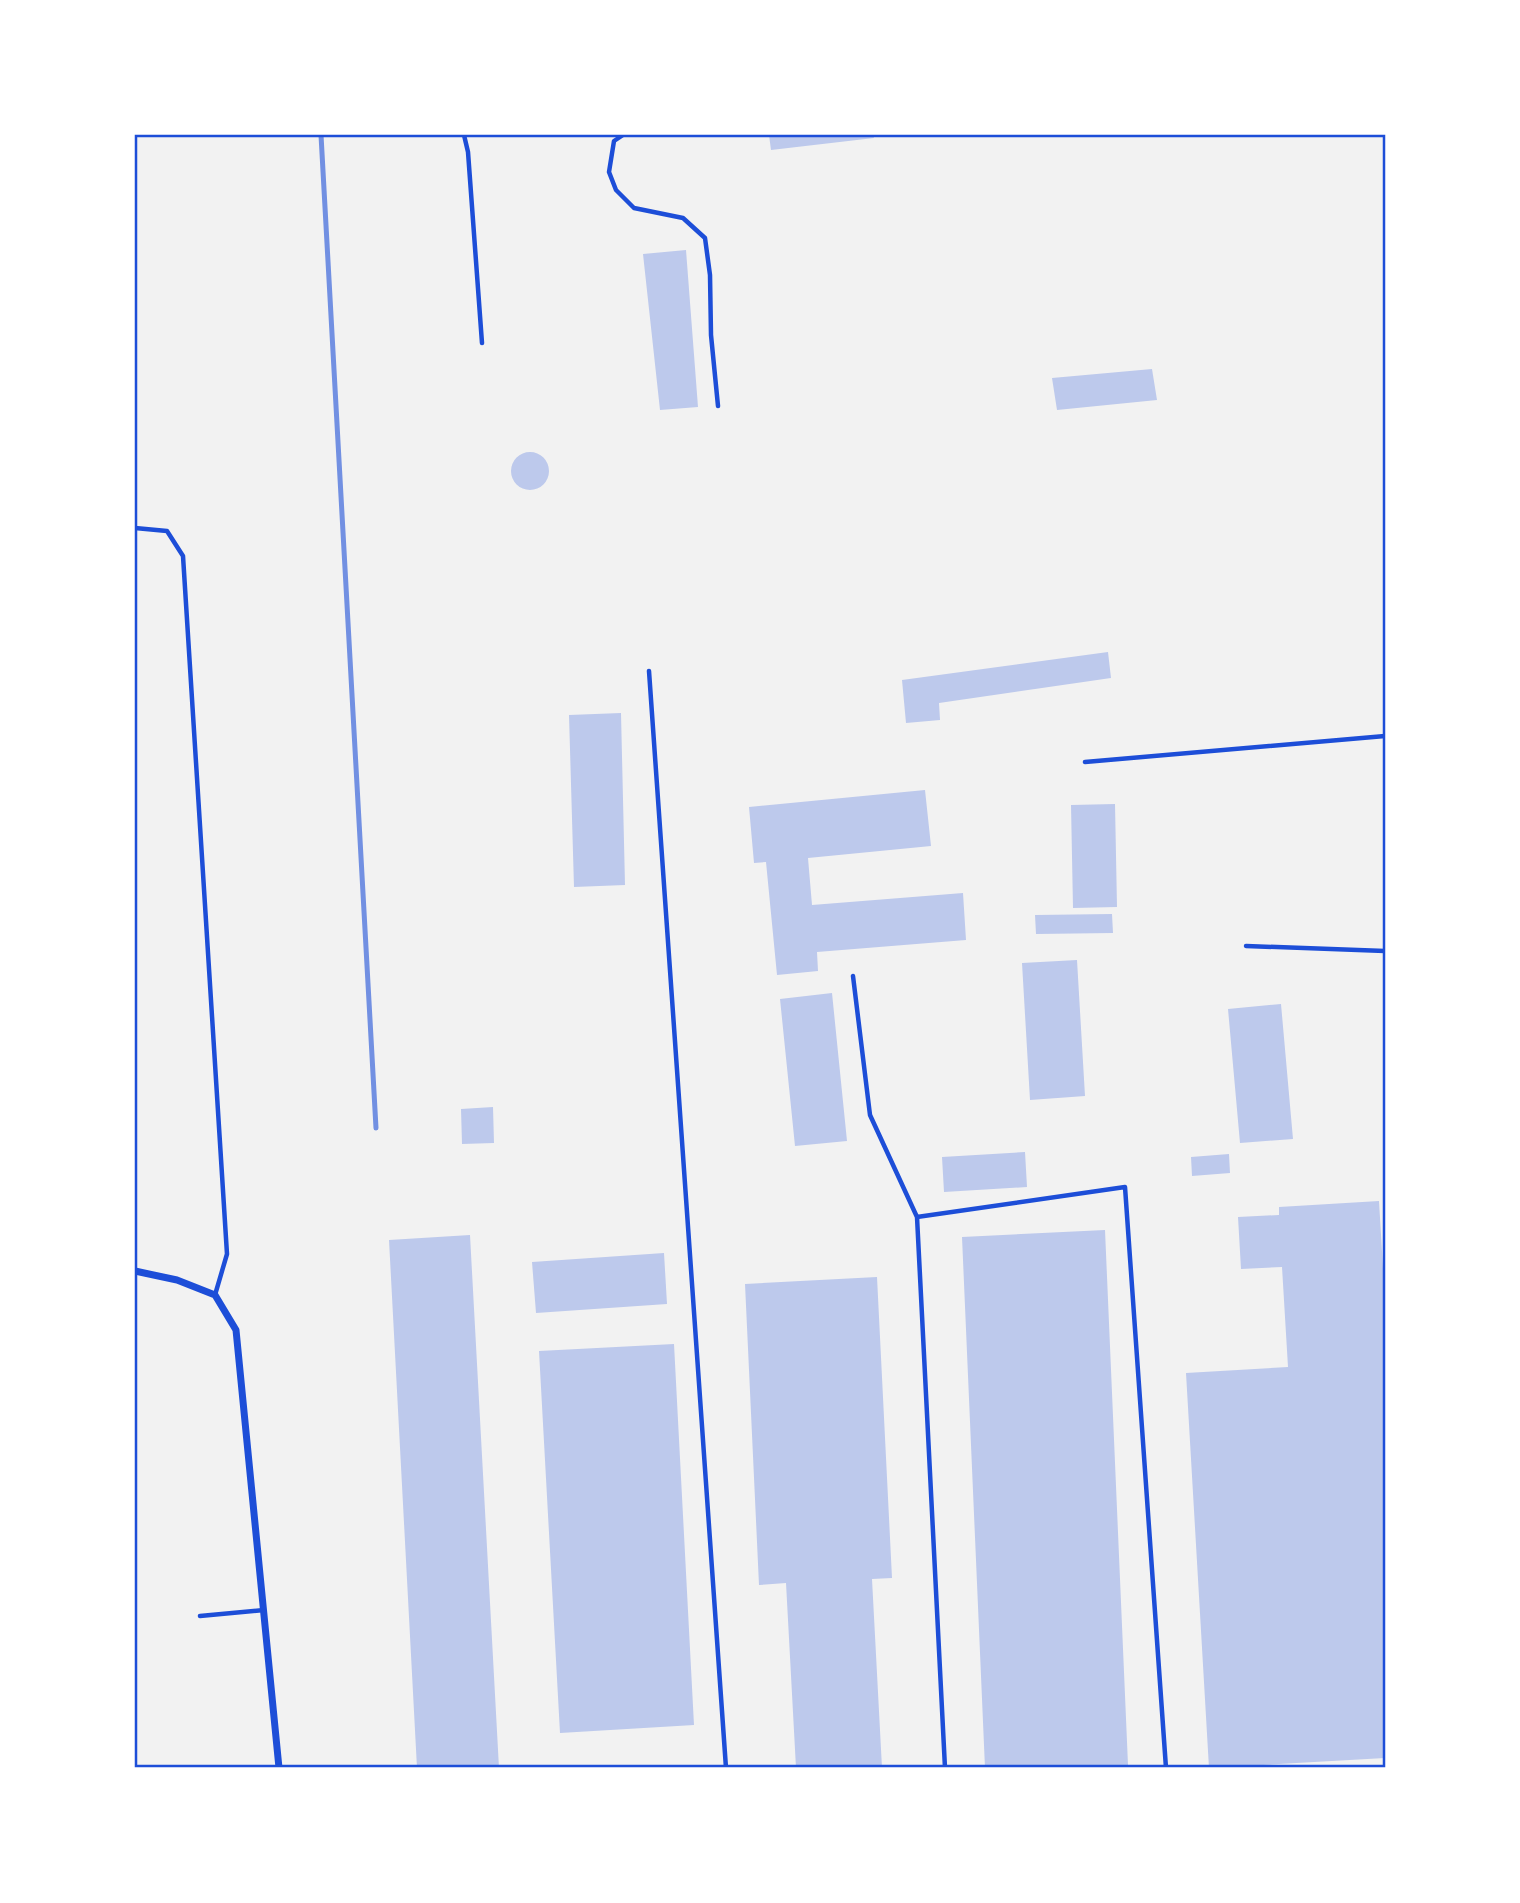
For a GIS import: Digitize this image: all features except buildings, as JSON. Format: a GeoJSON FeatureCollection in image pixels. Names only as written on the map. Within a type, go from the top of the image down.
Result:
{"type":"FeatureCollection","features":[{"type":"Feature","properties":{"kind":"street"},"geometry":{"type":"LineString","coordinates":[[135,1271],[177,1280],[215,1294],[236,1330],[279,1768]]}},
{"type":"Feature","properties":{"kind":"lane"},"geometry":{"type":"LineString","coordinates":[[464,135],[468,152],[482,343]]}},
{"type":"Feature","properties":{"kind":"lane"},"geometry":{"type":"LineString","coordinates":[[623,135],[614,141],[609,172],[616,190],[634,208],[683,218],[705,238],[710,275],[711,335],[718,406]]}},
{"type":"Feature","properties":{"kind":"lane"},"geometry":{"type":"LineString","coordinates":[[135,528],[167,531],[183,556],[227,1254],[215,1294]]}},
{"type":"Feature","properties":{"kind":"lane"},"geometry":{"type":"LineString","coordinates":[[649,671],[726,1768]]}},
{"type":"Feature","properties":{"kind":"lane"},"geometry":{"type":"LineString","coordinates":[[1085,762],[1385,736]]}},
{"type":"Feature","properties":{"kind":"lane"},"geometry":{"type":"LineString","coordinates":[[1246,946],[1385,951]]}},
{"type":"Feature","properties":{"kind":"lane"},"geometry":{"type":"LineString","coordinates":[[853,976],[870,1115],[917,1217],[945,1768]]}},
{"type":"Feature","properties":{"kind":"lane"},"geometry":{"type":"LineString","coordinates":[[917,1217],[1125,1187],[1166,1768]]}},
{"type":"Feature","properties":{"kind":"lane"},"geometry":{"type":"LineString","coordinates":[[200,1616],[264,1611]]}},
{"type":"Feature","properties":{"kind":"railway"},"geometry":{"type":"LineString","coordinates":[[321,135],[376,1128]]}}]}
